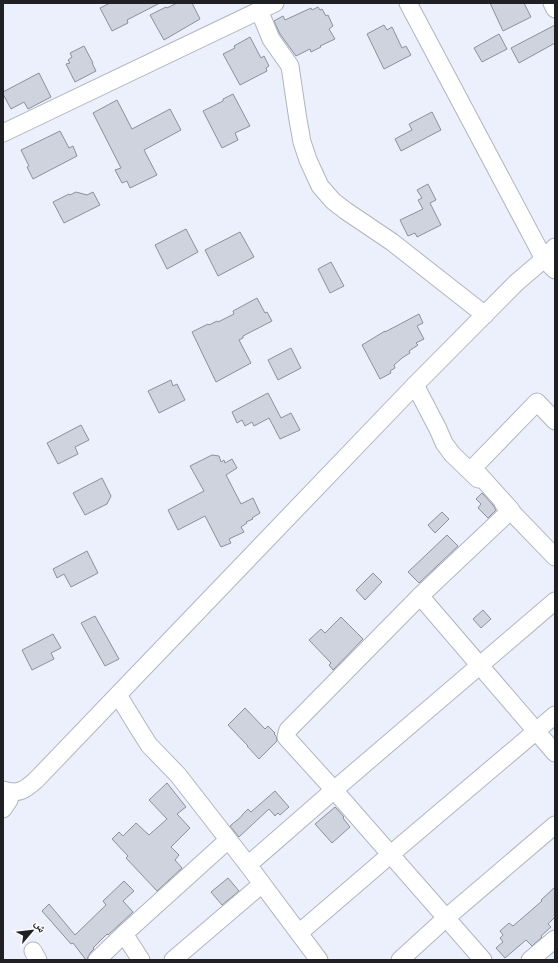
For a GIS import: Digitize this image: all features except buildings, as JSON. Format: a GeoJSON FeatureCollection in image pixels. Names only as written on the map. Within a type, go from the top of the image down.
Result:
{"type":"FeatureCollection","features":[{"type":"Feature","properties":{"kind":"street"},"geometry":{"type":"LineString","coordinates":[[3,133],[275,3]]}},
{"type":"Feature","properties":{"kind":"street"},"geometry":{"type":"LineString","coordinates":[[3,809],[9,800],[7,791],[20,792],[36,780],[484,315],[516,283],[551,259],[408,3]]}},
{"type":"Feature","properties":{"kind":"street"},"geometry":{"type":"LineString","coordinates":[[552,3],[555,10]]}},
{"type":"Feature","properties":{"kind":"street"},"geometry":{"type":"LineString","coordinates":[[259,10],[271,39],[290,66],[302,142],[308,160],[320,186],[333,201],[392,242],[484,315]]}},
{"type":"Feature","properties":{"kind":"street"},"geometry":{"type":"LineString","coordinates":[[415,385],[444,443],[452,454],[511,510]]}},
{"type":"Feature","properties":{"kind":"street"},"geometry":{"type":"LineString","coordinates":[[555,421],[537,402],[472,468],[555,557]]}},
{"type":"Feature","properties":{"kind":"street"},"geometry":{"type":"LineString","coordinates":[[483,960],[286,737],[288,730],[420,596],[511,510]]}},
{"type":"Feature","properties":{"kind":"street"},"geometry":{"type":"LineString","coordinates":[[420,596],[555,753]]}},
{"type":"Feature","properties":{"kind":"street"},"geometry":{"type":"LineString","coordinates":[[248,865],[555,601]]}},
{"type":"Feature","properties":{"kind":"street"},"geometry":{"type":"LineString","coordinates":[[118,695],[149,745],[178,775],[319,960]]}},
{"type":"Feature","properties":{"kind":"street"},"geometry":{"type":"LineString","coordinates":[[299,933],[555,715]]}},
{"type":"Feature","properties":{"kind":"street"},"geometry":{"type":"LineString","coordinates":[[400,960],[446,918],[555,825]]}},
{"type":"Feature","properties":{"kind":"street"},"geometry":{"type":"LineString","coordinates":[[97,960],[228,840]]}},
{"type":"Feature","properties":{"kind":"street"},"geometry":{"type":"LineString","coordinates":[[173,960],[262,884]]}},
{"type":"Feature","properties":{"kind":"street"},"geometry":{"type":"LineString","coordinates":[[124,934],[141,960]]}},
{"type":"Feature","properties":{"kind":"street"},"geometry":{"type":"LineString","coordinates":[[530,960],[555,939]]}}]}
